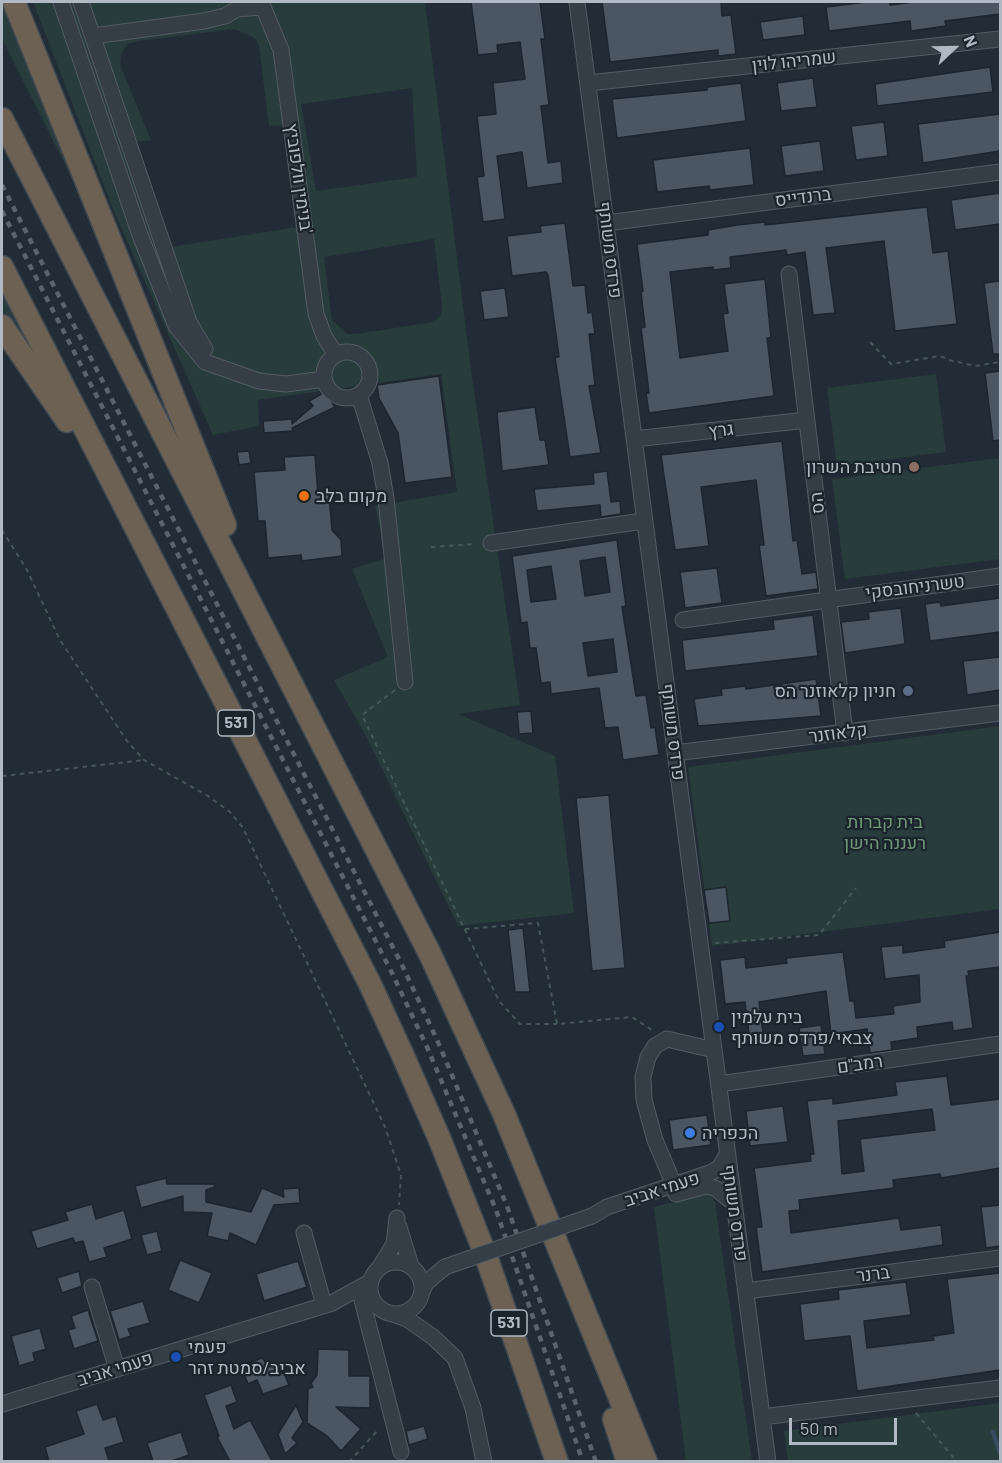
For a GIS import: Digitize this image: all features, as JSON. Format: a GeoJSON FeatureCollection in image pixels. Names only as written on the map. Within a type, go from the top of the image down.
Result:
{"type":"FeatureCollection","features":[{"type":"Feature","properties":{"kind":"highway"},"geometry":{"type":"LineString","coordinates":[[15,3],[278,657]]}},
{"type":"Feature","properties":{"kind":"highway"},"geometry":{"type":"LineString","coordinates":[[2,119],[430,954],[504,1114],[646,1461]]}},
{"type":"Feature","properties":{"kind":"highway","name":"531"},"geometry":{"type":"LineString","coordinates":[[2,267],[369,984],[459,1186],[486,1256],[556,1461]]}},
{"type":"Feature","properties":{"kind":"highway"},"geometry":{"type":"LineString","coordinates":[[2,326],[72,429],[104,484],[266,780]]}},
{"type":"Feature","properties":{"kind":"highway"},"geometry":{"type":"LineString","coordinates":[[459,1186],[544,1461]]}},
{"type":"Feature","properties":{"kind":"highway"},"geometry":{"type":"LineString","coordinates":[[537,1193],[628,1461]]}},
{"type":"Feature","properties":{"kind":"street"},"geometry":{"type":"LineString","coordinates":[[61,2],[140,235],[176,326],[205,362],[232,372],[259,381],[286,384],[324,379]]}},
{"type":"Feature","properties":{"kind":"street"},"geometry":{"type":"LineString","coordinates":[[81,2],[189,322],[200,342],[217,362],[232,372]]}},
{"type":"Feature","properties":{"kind":"street","name":"פרדס משותף"},"geometry":{"type":"LineString","coordinates":[[577,2],[643,521],[768,1461]]}},
{"type":"Feature","properties":{"kind":"street"},"geometry":{"type":"LineString","coordinates":[[93,36],[204,21],[225,16],[237,9],[261,4]]}},
{"type":"Feature","properties":{"kind":"street","name":"בנימין וולפוביץ'"},"geometry":{"type":"LineString","coordinates":[[261,4],[281,50],[316,314],[324,336],[336,355]]}},
{"type":"Feature","properties":{"kind":"street","name":"שמריהו לוין"},"geometry":{"type":"LineString","coordinates":[[588,83],[1000,39]]}},
{"type":"Feature","properties":{"kind":"street","name":"ברנדייס"},"geometry":{"type":"LineString","coordinates":[[606,223],[1000,172]]}},
{"type":"Feature","properties":{"kind":"street","name":"הס"},"geometry":{"type":"LineString","coordinates":[[789,274],[845,733]]}},
{"type":"Feature","properties":{"kind":"street"},"geometry":{"type":"LineString","coordinates":[[352,352],[364,360],[368,366],[369,381],[359,395],[344,398],[330,391],[324,379],[327,362],[336,355],[352,352]]}},
{"type":"Feature","properties":{"kind":"street"},"geometry":{"type":"LineString","coordinates":[[359,395],[380,463],[386,498],[405,682]]}},
{"type":"Feature","properties":{"kind":"street","name":"גרץ"},"geometry":{"type":"LineString","coordinates":[[634,440],[807,420]]}},
{"type":"Feature","properties":{"kind":"street"},"geometry":{"type":"LineString","coordinates":[[491,543],[643,521]]}},
{"type":"Feature","properties":{"kind":"street","name":"טשרניחובסקי"},"geometry":{"type":"LineString","coordinates":[[682,620],[1000,576]]}},
{"type":"Feature","properties":{"kind":"street","name":"קלאוזנר"},"geometry":{"type":"LineString","coordinates":[[675,753],[1000,713]]}},
{"type":"Feature","properties":{"kind":"street"},"geometry":{"type":"LineString","coordinates":[[674,1185],[655,1140],[644,1100],[643,1077],[648,1057],[655,1046],[666,1039],[714,1050]]}},
{"type":"Feature","properties":{"kind":"street","name":"רמב\"ם"},"geometry":{"type":"LineString","coordinates":[[719,1084],[1000,1044]]}},
{"type":"Feature","properties":{"kind":"street","name":"פעמי אביב"},"geometry":{"type":"LineString","coordinates":[[592,1216],[607,1207],[712,1172],[719,1168],[728,1155]]}},
{"type":"Feature","properties":{"kind":"street","name":"פעמי אביב"},"geometry":{"type":"LineString","coordinates":[[412,1267],[445,1267],[592,1216],[706,1186],[722,1192],[734,1203]]}},
{"type":"Feature","properties":{"kind":"street"},"geometry":{"type":"LineString","coordinates":[[397,1218],[412,1267],[420,1278],[423,1312],[434,1337]]}},
{"type":"Feature","properties":{"kind":"street"},"geometry":{"type":"LineString","coordinates":[[397,1218],[394,1244],[370,1282],[370,1294],[375,1306],[392,1416],[401,1452]]}},
{"type":"Feature","properties":{"kind":"street"},"geometry":{"type":"LineString","coordinates":[[304,1233],[328,1304]]}},
{"type":"Feature","properties":{"kind":"street","name":"ברנר"},"geometry":{"type":"LineString","coordinates":[[746,1291],[1000,1258]]}},
{"type":"Feature","properties":{"kind":"street"},"geometry":{"type":"LineString","coordinates":[[380,1267],[398,1262],[412,1267]]}},
{"type":"Feature","properties":{"kind":"street","name":"פעמי אביב"},"geometry":{"type":"LineString","coordinates":[[421,1294],[426,1283],[445,1267]]}},
{"type":"Feature","properties":{"kind":"street","name":"פעמי אביב"},"geometry":{"type":"LineString","coordinates":[[2,1404],[328,1304],[370,1282]]}},
{"type":"Feature","properties":{"kind":"street"},"geometry":{"type":"LineString","coordinates":[[92,1287],[117,1369]]}},
{"type":"Feature","properties":{"kind":"street"},"geometry":{"type":"LineString","coordinates":[[375,1306],[406,1312],[417,1304],[421,1294]]}},
{"type":"Feature","properties":{"kind":"street","name":"פעמי אביב"},"geometry":{"type":"LineString","coordinates":[[328,1304],[375,1306]]}},
{"type":"Feature","properties":{"kind":"street"},"geometry":{"type":"LineString","coordinates":[[375,1306],[407,1319],[434,1337],[455,1358],[464,1377],[483,1461]]}},
{"type":"Feature","properties":{"kind":"street"},"geometry":{"type":"LineString","coordinates":[[762,1417],[1000,1388]]}},
{"type":"Feature","properties":{"kind":"path"},"geometry":{"type":"LineString","coordinates":[[870,342],[891,364],[940,356],[975,366],[1000,362]]}},
{"type":"Feature","properties":{"kind":"path"},"geometry":{"type":"LineString","coordinates":[[2,530],[27,570],[60,640],[128,741],[144,760],[208,796],[230,812],[243,828],[385,1126],[401,1175],[402,1192],[397,1218]]}},
{"type":"Feature","properties":{"kind":"path"},"geometry":{"type":"LineString","coordinates":[[431,548],[491,543]]}},
{"type":"Feature","properties":{"kind":"path"},"geometry":{"type":"LineString","coordinates":[[405,682],[362,715],[499,1001],[520,1024],[557,1024],[632,1017],[666,1039]]}},
{"type":"Feature","properties":{"kind":"path"},"geometry":{"type":"LineString","coordinates":[[2,776],[144,760]]}},
{"type":"Feature","properties":{"kind":"path"},"geometry":{"type":"LineString","coordinates":[[700,944],[819,935],[856,888]]}},
{"type":"Feature","properties":{"kind":"path"},"geometry":{"type":"LineString","coordinates":[[465,929],[538,923],[557,1024]]}},
{"type":"Feature","properties":{"kind":"path"},"geometry":{"type":"LineString","coordinates":[[904,1400],[957,1461]]}},
{"type":"Feature","properties":{"kind":"path"},"geometry":{"type":"LineString","coordinates":[[349,1461],[392,1416]]}},
{"type":"Feature","properties":{"kind":"green space"},"geometry":{"type":"Polygon","coordinates":[[[3,2],[103,240],[2,39],[3,2]]]}},
{"type":"Feature","properties":{"kind":"green space"},"geometry":{"type":"Polygon","coordinates":[[[33,2],[425,2],[471,370],[520,705],[458,714],[555,756],[574,913],[458,926],[366,736],[334,680],[388,657],[352,569],[386,558],[375,506],[457,492],[441,374],[258,400],[259,426],[213,435],[115,214],[33,2]],[[235,29],[138,41],[127,44],[121,55],[120,65],[151,140],[125,143],[159,249],[297,227],[283,125],[269,126],[259,45],[255,38],[235,29]],[[412,88],[301,104],[316,191],[417,177],[412,88]],[[434,239],[324,257],[332,320],[347,334],[434,322],[441,315],[442,306],[434,239]]]}},
{"type":"Feature","properties":{"kind":"green space"},"geometry":{"type":"Polygon","coordinates":[[[2,287],[50,380],[2,311],[2,287]]]}},
{"type":"Feature","properties":{"kind":"green space"},"geometry":{"type":"Polygon","coordinates":[[[936,374],[946,452],[837,466],[827,388],[936,374]]]}},
{"type":"Feature","properties":{"kind":"green space"},"geometry":{"type":"Polygon","coordinates":[[[1000,458],[1000,559],[845,579],[832,479],[1000,458]]]}},
{"type":"Feature","properties":{"kind":"green space","name":"בית קברות רעננה הישן"},"geometry":{"type":"Polygon","coordinates":[[[1000,726],[1000,909],[712,946],[688,767],[1000,726]]]}},
{"type":"Feature","properties":{"kind":"green space"},"geometry":{"type":"Polygon","coordinates":[[[709,1193],[715,1202],[752,1461],[686,1461],[654,1207],[709,1193]]]}},
{"type":"Feature","properties":{"kind":"green space"},"geometry":{"type":"Polygon","coordinates":[[[1000,1403],[1000,1461],[788,1461],[784,1431],[1000,1403]]]}},
{"type":"Feature","properties":{"kind":"building"},"geometry":{"type":"Polygon","coordinates":[[[471,2],[540,2],[545,39],[541,39],[549,105],[541,106],[548,163],[561,161],[563,183],[527,188],[522,152],[497,156],[505,219],[483,222],[477,177],[484,176],[477,116],[496,114],[493,83],[525,79],[520,42],[497,45],[498,53],[478,55],[471,2]]]}},
{"type":"Feature","properties":{"kind":"building"},"geometry":{"type":"Polygon","coordinates":[[[602,2],[721,2],[722,16],[731,15],[736,54],[718,56],[718,50],[610,62],[602,2]]]}},
{"type":"Feature","properties":{"kind":"building"},"geometry":{"type":"Polygon","coordinates":[[[890,2],[890,5],[914,2],[1000,2],[1000,14],[945,21],[946,26],[911,31],[910,21],[829,31],[826,7],[890,2]]]}},
{"type":"Feature","properties":{"kind":"building"},"geometry":{"type":"Polygon","coordinates":[[[803,16],[805,35],[763,40],[760,22],[803,16]]]}},
{"type":"Feature","properties":{"kind":"building"},"geometry":{"type":"Polygon","coordinates":[[[990,67],[993,92],[877,106],[875,84],[990,67]]]}},
{"type":"Feature","properties":{"kind":"building"},"geometry":{"type":"Polygon","coordinates":[[[813,78],[817,107],[781,111],[777,83],[813,78]]]}},
{"type":"Feature","properties":{"kind":"building"},"geometry":{"type":"Polygon","coordinates":[[[741,83],[746,121],[617,138],[612,99],[707,90],[707,87],[741,83]]]}},
{"type":"Feature","properties":{"kind":"building"},"geometry":{"type":"Polygon","coordinates":[[[1000,114],[1000,151],[923,163],[918,124],[1000,114]]]}},
{"type":"Feature","properties":{"kind":"building"},"geometry":{"type":"Polygon","coordinates":[[[884,122],[888,156],[856,160],[851,126],[884,122]]]}},
{"type":"Feature","properties":{"kind":"building"},"geometry":{"type":"Polygon","coordinates":[[[820,141],[824,171],[785,176],[781,146],[820,141]]]}},
{"type":"Feature","properties":{"kind":"building"},"geometry":{"type":"Polygon","coordinates":[[[750,148],[754,185],[710,190],[709,186],[657,192],[653,160],[750,148]]]}},
{"type":"Feature","properties":{"kind":"building"},"geometry":{"type":"Polygon","coordinates":[[[1000,193],[1000,224],[955,230],[951,200],[1000,193]]]}},
{"type":"Feature","properties":{"kind":"building"},"geometry":{"type":"Polygon","coordinates":[[[927,207],[933,253],[948,251],[957,324],[895,331],[884,241],[826,248],[835,313],[813,315],[805,252],[787,255],[786,250],[730,257],[731,268],[713,270],[713,267],[670,272],[680,358],[728,351],[723,314],[728,313],[724,284],[765,279],[771,338],[767,338],[774,396],[649,413],[646,393],[649,393],[641,328],[645,327],[641,292],[643,291],[637,244],[708,235],[708,230],[737,225],[765,222],[765,225],[927,207]]]}},
{"type":"Feature","properties":{"kind":"building"},"geometry":{"type":"Polygon","coordinates":[[[565,223],[573,286],[585,285],[588,313],[592,312],[595,334],[589,334],[595,385],[589,386],[601,453],[570,457],[555,357],[559,357],[548,275],[546,272],[512,276],[507,236],[541,232],[540,226],[565,223]]]}},
{"type":"Feature","properties":{"kind":"building"},"geometry":{"type":"Polygon","coordinates":[[[1000,281],[1000,354],[993,354],[984,283],[1000,281]]]}},
{"type":"Feature","properties":{"kind":"building"},"geometry":{"type":"Polygon","coordinates":[[[505,288],[509,317],[484,320],[480,291],[505,288]]]}},
{"type":"Feature","properties":{"kind":"building"},"geometry":{"type":"Polygon","coordinates":[[[1000,371],[1000,440],[993,441],[985,373],[1000,371]]]}},
{"type":"Feature","properties":{"kind":"building"},"geometry":{"type":"Polygon","coordinates":[[[439,376],[452,477],[405,483],[398,433],[379,398],[377,385],[439,376]]]}},
{"type":"Feature","properties":{"kind":"building"},"geometry":{"type":"Polygon","coordinates":[[[325,392],[335,407],[292,428],[293,431],[264,433],[263,421],[292,419],[292,424],[313,406],[309,401],[325,392]]]}},
{"type":"Feature","properties":{"kind":"building"},"geometry":{"type":"Polygon","coordinates":[[[535,407],[540,440],[545,440],[549,465],[502,471],[497,412],[535,407]]]}},
{"type":"Feature","properties":{"kind":"building"},"geometry":{"type":"Polygon","coordinates":[[[782,441],[793,541],[797,540],[802,574],[816,572],[818,589],[766,596],[759,545],[764,545],[756,480],[701,487],[709,546],[675,550],[661,455],[782,441]]]}},
{"type":"Feature","properties":{"kind":"building"},"geometry":{"type":"Polygon","coordinates":[[[249,451],[251,463],[239,465],[237,452],[249,451]]]}},
{"type":"Feature","properties":{"kind":"building"},"geometry":{"type":"Polygon","coordinates":[[[315,455],[318,495],[329,494],[332,530],[341,540],[342,556],[302,561],[301,555],[268,558],[265,521],[258,521],[254,472],[285,470],[284,457],[315,455]]]}},
{"type":"Feature","properties":{"kind":"building"},"geometry":{"type":"Polygon","coordinates":[[[607,471],[611,502],[620,501],[621,514],[601,517],[600,505],[537,511],[534,489],[594,484],[593,473],[607,471]]]}},
{"type":"Feature","properties":{"kind":"building"},"geometry":{"type":"Polygon","coordinates":[[[617,540],[626,606],[622,607],[636,696],[646,695],[651,728],[655,727],[659,755],[623,760],[618,727],[605,728],[599,688],[551,694],[550,682],[541,683],[536,648],[530,648],[527,622],[521,623],[512,556],[617,540]],[[605,557],[580,561],[585,596],[610,592],[605,557]],[[551,566],[527,570],[531,602],[556,599],[551,566]],[[613,639],[583,643],[588,676],[617,672],[613,639]]]}},
{"type":"Feature","properties":{"kind":"building"},"geometry":{"type":"Polygon","coordinates":[[[717,568],[722,603],[685,608],[680,572],[717,568]]]}},
{"type":"Feature","properties":{"kind":"building"},"geometry":{"type":"Polygon","coordinates":[[[1000,598],[1000,632],[930,641],[925,604],[940,602],[941,606],[1000,598]]]}},
{"type":"Feature","properties":{"kind":"building"},"geometry":{"type":"Polygon","coordinates":[[[901,608],[905,644],[845,653],[841,622],[869,619],[868,612],[901,608]]]}},
{"type":"Feature","properties":{"kind":"building"},"geometry":{"type":"Polygon","coordinates":[[[813,615],[818,656],[685,671],[682,640],[774,629],[773,620],[813,615]]]}},
{"type":"Feature","properties":{"kind":"building"},"geometry":{"type":"Polygon","coordinates":[[[1000,657],[1000,690],[967,695],[963,661],[1000,657]]]}},
{"type":"Feature","properties":{"kind":"building"},"geometry":{"type":"Polygon","coordinates":[[[816,679],[821,716],[698,726],[694,699],[722,695],[721,689],[745,686],[746,689],[816,679]]]}},
{"type":"Feature","properties":{"kind":"building"},"geometry":{"type":"Polygon","coordinates":[[[531,711],[533,733],[519,734],[517,712],[531,711]]]}},
{"type":"Feature","properties":{"kind":"building"},"geometry":{"type":"Polygon","coordinates":[[[609,795],[625,968],[592,971],[576,798],[609,795]]]}},
{"type":"Feature","properties":{"kind":"building"},"geometry":{"type":"Polygon","coordinates":[[[726,887],[730,921],[709,923],[704,890],[726,887]]]}},
{"type":"Feature","properties":{"kind":"building"},"geometry":{"type":"Polygon","coordinates":[[[523,928],[530,992],[515,992],[508,930],[523,928]]]}},
{"type":"Feature","properties":{"kind":"building"},"geometry":{"type":"Polygon","coordinates":[[[1000,932],[1000,967],[968,971],[969,976],[966,976],[973,1028],[953,1031],[952,1022],[917,1027],[918,1038],[891,1042],[892,1050],[870,1053],[867,1029],[831,1034],[826,991],[759,1002],[764,1040],[750,1042],[745,1002],[725,1004],[720,960],[745,957],[746,968],[787,963],[786,958],[843,952],[850,1001],[854,1001],[856,1018],[894,1014],[893,1006],[920,1002],[919,975],[885,979],[881,947],[903,945],[903,953],[945,947],[944,941],[1000,932]]]}},
{"type":"Feature","properties":{"kind":"building"},"geometry":{"type":"Polygon","coordinates":[[[821,1025],[825,1054],[803,1056],[799,1028],[821,1025]]]}},
{"type":"Feature","properties":{"kind":"building"},"geometry":{"type":"Polygon","coordinates":[[[947,1076],[951,1105],[1000,1099],[1000,1168],[941,1178],[940,1174],[893,1180],[894,1188],[799,1200],[800,1210],[789,1211],[791,1233],[899,1218],[901,1230],[941,1225],[943,1245],[762,1272],[756,1227],[762,1227],[754,1168],[811,1161],[810,1154],[814,1154],[807,1101],[833,1098],[833,1104],[897,1095],[895,1082],[947,1076]],[[932,1109],[838,1121],[842,1174],[864,1171],[860,1139],[935,1130],[932,1109]]]}},
{"type":"Feature","properties":{"kind":"building"},"geometry":{"type":"Polygon","coordinates":[[[783,1106],[788,1142],[750,1146],[746,1111],[783,1106]]]}},
{"type":"Feature","properties":{"kind":"building","name":"הכפריה"},"geometry":{"type":"Polygon","coordinates":[[[707,1115],[711,1145],[673,1150],[669,1120],[707,1115]]]}},
{"type":"Feature","properties":{"kind":"building"},"geometry":{"type":"Polygon","coordinates":[[[166,1178],[167,1184],[214,1184],[215,1187],[206,1190],[206,1202],[251,1212],[262,1188],[284,1197],[283,1189],[299,1188],[300,1203],[274,1205],[256,1245],[230,1233],[228,1241],[207,1236],[212,1213],[183,1212],[183,1196],[141,1208],[135,1186],[166,1178]]]}},
{"type":"Feature","properties":{"kind":"building"},"geometry":{"type":"Polygon","coordinates":[[[92,1204],[96,1219],[124,1210],[132,1239],[104,1248],[107,1257],[89,1262],[83,1241],[75,1243],[73,1238],[37,1249],[31,1231],[68,1220],[65,1212],[92,1204]]]}},
{"type":"Feature","properties":{"kind":"building"},"geometry":{"type":"Polygon","coordinates":[[[1000,1205],[1000,1246],[986,1248],[981,1207],[1000,1205]]]}},
{"type":"Feature","properties":{"kind":"building"},"geometry":{"type":"Polygon","coordinates":[[[157,1231],[162,1251],[147,1255],[141,1235],[157,1231]]]}},
{"type":"Feature","properties":{"kind":"building"},"geometry":{"type":"Polygon","coordinates":[[[180,1260],[212,1273],[199,1303],[168,1290],[180,1260]]]}},
{"type":"Feature","properties":{"kind":"building"},"geometry":{"type":"Polygon","coordinates":[[[298,1261],[307,1287],[264,1301],[256,1274],[298,1261]]]}},
{"type":"Feature","properties":{"kind":"building"},"geometry":{"type":"Polygon","coordinates":[[[79,1271],[82,1286],[62,1293],[57,1278],[79,1271]]]}},
{"type":"Feature","properties":{"kind":"building"},"geometry":{"type":"Polygon","coordinates":[[[1000,1273],[1000,1370],[857,1391],[850,1336],[804,1341],[800,1304],[839,1299],[838,1290],[906,1282],[911,1315],[864,1321],[867,1348],[934,1340],[933,1336],[954,1333],[947,1279],[1000,1273]]]}},
{"type":"Feature","properties":{"kind":"building"},"geometry":{"type":"Polygon","coordinates":[[[143,1301],[150,1323],[128,1329],[131,1336],[119,1340],[110,1311],[143,1301]]]}},
{"type":"Feature","properties":{"kind":"building"},"geometry":{"type":"Polygon","coordinates":[[[88,1310],[98,1341],[74,1349],[68,1330],[75,1328],[71,1316],[88,1310]]]}},
{"type":"Feature","properties":{"kind":"building"},"geometry":{"type":"Polygon","coordinates":[[[40,1328],[46,1349],[33,1353],[35,1361],[19,1366],[11,1336],[40,1328]]]}},
{"type":"Feature","properties":{"kind":"building"},"geometry":{"type":"Polygon","coordinates":[[[318,1349],[349,1350],[349,1376],[370,1376],[370,1408],[336,1407],[361,1429],[341,1451],[327,1436],[307,1423],[308,1389],[313,1387],[311,1383],[317,1375],[318,1349]]]}},
{"type":"Feature","properties":{"kind":"building"},"geometry":{"type":"Polygon","coordinates":[[[262,1358],[268,1365],[276,1363],[280,1374],[284,1373],[289,1385],[263,1394],[257,1380],[248,1384],[241,1366],[262,1358]]]}},
{"type":"Feature","properties":{"kind":"building"},"geometry":{"type":"Polygon","coordinates":[[[231,1385],[237,1402],[226,1406],[234,1429],[250,1420],[272,1461],[230,1461],[217,1437],[219,1436],[204,1395],[231,1385]]]}},
{"type":"Feature","properties":{"kind":"building"},"geometry":{"type":"Polygon","coordinates":[[[97,1404],[103,1420],[116,1416],[124,1442],[105,1448],[109,1461],[49,1461],[45,1447],[84,1434],[76,1411],[97,1404]]]}},
{"type":"Feature","properties":{"kind":"building"},"geometry":{"type":"Polygon","coordinates":[[[296,1405],[303,1422],[292,1438],[297,1443],[285,1454],[278,1434],[296,1405]]]}},
{"type":"Feature","properties":{"kind":"building"},"geometry":{"type":"Polygon","coordinates":[[[424,1426],[428,1439],[409,1445],[406,1431],[424,1426]]]}},
{"type":"Feature","properties":{"kind":"building"},"geometry":{"type":"Polygon","coordinates":[[[181,1432],[189,1455],[172,1461],[153,1461],[147,1443],[181,1432]]]}},
{"type":"Feature","properties":{"kind":"waterway"},"geometry":{"type":"LineString","coordinates":[[993,1432],[1000,1453]]}},
{"type":"Feature","properties":{"kind":"railway"},"geometry":{"type":"LineString","coordinates":[[2,185],[403,967],[438,1042],[507,1206],[596,1462]]}},
{"type":"Feature","properties":{"kind":"railway"},"geometry":{"type":"LineString","coordinates":[[2,211],[392,973],[427,1047],[496,1210],[583,1462]]}},
{"type":"Feature","properties":{"kind":"place","name":"חטיבת השרון"},"geometry":{"type":"Point","coordinates":[914,467]}},
{"type":"Feature","properties":{"kind":"place","name":"מקום בלב"},"geometry":{"type":"Point","coordinates":[304,496]}},
{"type":"Feature","properties":{"kind":"place","name":"חניון קלאוזנר הס"},"geometry":{"type":"Point","coordinates":[908,691]}},
{"type":"Feature","properties":{"kind":"place","name":"בית עלמין צבאי/פרדס משותף"},"geometry":{"type":"Point","coordinates":[719,1027]}},
{"type":"Feature","properties":{"kind":"place","name":"הכפריה"},"geometry":{"type":"Point","coordinates":[690,1133]}},
{"type":"Feature","properties":{"kind":"place","name":"פעמי אביב/סמטת זהר"},"geometry":{"type":"Point","coordinates":[176,1357]}}]}
